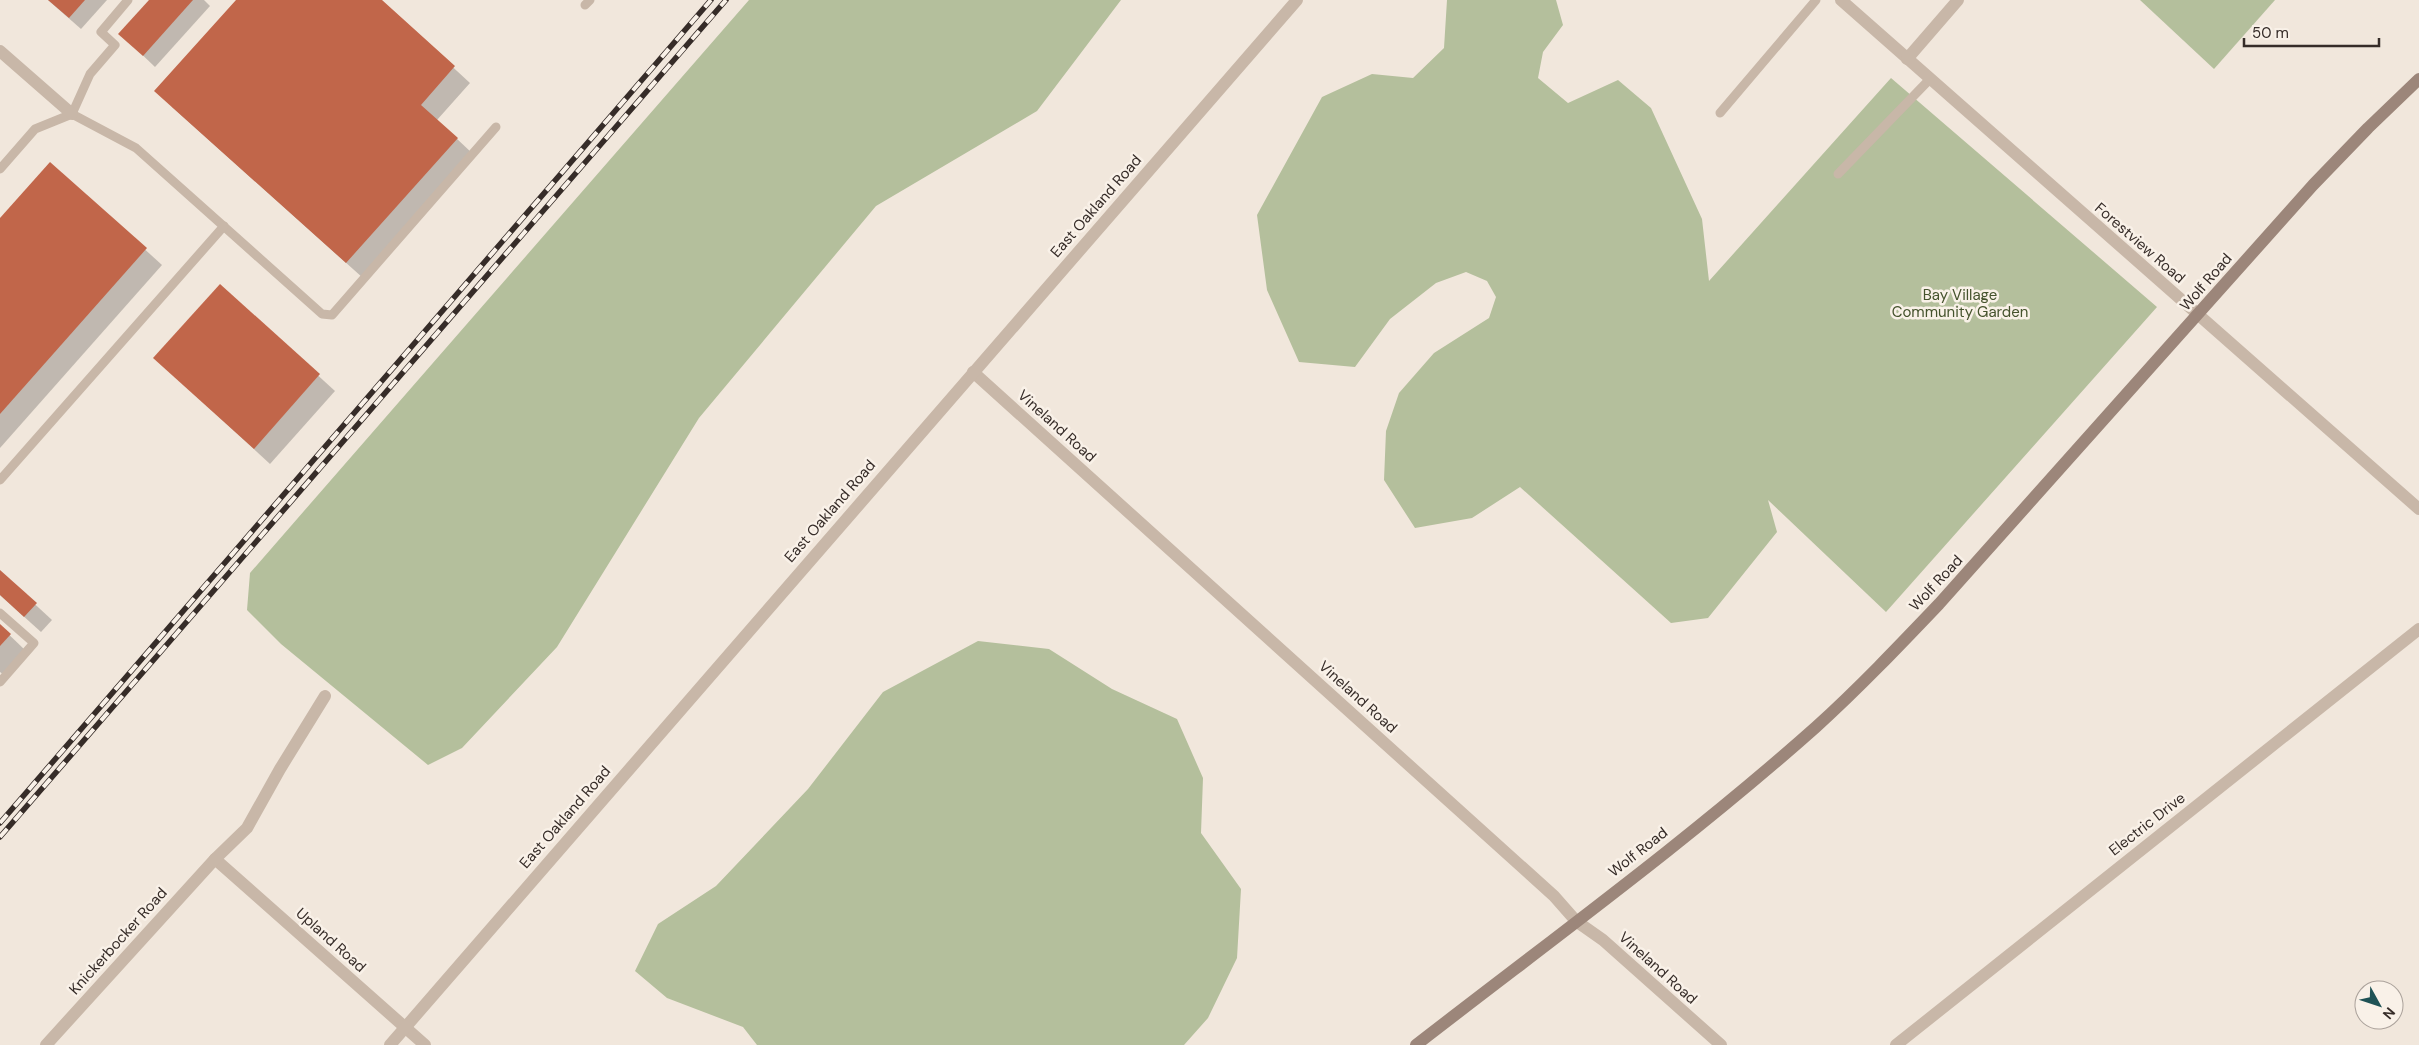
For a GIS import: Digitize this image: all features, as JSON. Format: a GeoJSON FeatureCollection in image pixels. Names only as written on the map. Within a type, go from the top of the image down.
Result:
{"type":"FeatureCollection","features":[{"type":"Feature","properties":{"kind":"street","name":"East Oakland Road"},"geometry":{"type":"LineString","coordinates":[[390,1045],[404,1026],[1297,0]]}},
{"type":"Feature","properties":{"kind":"street","name":"Forestview Road"},"geometry":{"type":"LineString","coordinates":[[1841,0],[1929,80],[2419,510]]}},
{"type":"Feature","properties":{"kind":"street"},"geometry":{"type":"LineString","coordinates":[[1907,59],[1958,0]]}},
{"type":"Feature","properties":{"kind":"street"},"geometry":{"type":"LineString","coordinates":[[0,51],[72,114]]}},
{"type":"Feature","properties":{"kind":"street","name":"Wolf Road"},"geometry":{"type":"LineString","coordinates":[[1416,1045],[1753,782],[1817,726],[1939,604],[2313,185],[2419,79]]}},
{"type":"Feature","properties":{"kind":"street","name":"Vineland Road"},"geometry":{"type":"LineString","coordinates":[[973,372],[1554,896],[1576,921],[1603,940],[1721,1045]]}},
{"type":"Feature","properties":{"kind":"street","name":"Electric Drive"},"geometry":{"type":"LineString","coordinates":[[1896,1045],[2419,629]]}},
{"type":"Feature","properties":{"kind":"street","name":"Knickerbocker Road"},"geometry":{"type":"LineString","coordinates":[[46,1045],[215,859],[247,828],[280,769],[325,696]]}},
{"type":"Feature","properties":{"kind":"street","name":"Upland Road"},"geometry":{"type":"LineString","coordinates":[[215,859],[425,1045]]}},
{"type":"Feature","properties":{"kind":"lane"},"geometry":{"type":"LineString","coordinates":[[0,169],[35,129],[72,114],[90,74],[115,44],[101,32],[128,0]]}},
{"type":"Feature","properties":{"kind":"lane"},"geometry":{"type":"LineString","coordinates":[[1720,113],[1816,0]]}},
{"type":"Feature","properties":{"kind":"lane"},"geometry":{"type":"LineString","coordinates":[[1838,174],[1929,80]]}},
{"type":"Feature","properties":{"kind":"lane"},"geometry":{"type":"LineString","coordinates":[[72,114],[136,148],[322,314],[332,315],[496,127]]}},
{"type":"Feature","properties":{"kind":"lane"},"geometry":{"type":"LineString","coordinates":[[0,480],[224,226]]}},
{"type":"Feature","properties":{"kind":"lane"},"geometry":{"type":"LineString","coordinates":[[0,613],[34,643],[0,682]]}},
{"type":"Feature","properties":{"kind":"green space"},"geometry":{"type":"Polygon","coordinates":[[[749,0],[1121,0],[1037,111],[876,206],[699,418],[557,647],[462,748],[428,765],[281,644],[247,610],[250,573],[749,0]]]}},
{"type":"Feature","properties":{"kind":"green space","name":"Bay Village Community Garden"},"geometry":{"type":"Polygon","coordinates":[[[1447,0],[1556,0],[1563,25],[1543,52],[1538,78],[1568,103],[1618,80],[1651,108],[1702,219],[1709,281],[1891,78],[2157,307],[1886,612],[1768,500],[1777,532],[1708,618],[1671,623],[1520,487],[1472,518],[1415,528],[1384,480],[1386,431],[1399,393],[1434,353],[1489,318],[1496,297],[1487,281],[1466,272],[1436,283],[1390,319],[1355,367],[1299,362],[1267,290],[1257,215],[1322,97],[1372,74],[1413,78],[1444,48],[1447,0]]]}},
{"type":"Feature","properties":{"kind":"green space"},"geometry":{"type":"Polygon","coordinates":[[[2140,0],[2275,0],[2214,69],[2140,0]]]}},
{"type":"Feature","properties":{"kind":"green space"},"geometry":{"type":"Polygon","coordinates":[[[978,641],[1049,649],[1112,689],[1177,719],[1203,778],[1201,833],[1241,889],[1237,958],[1208,1018],[1184,1045],[757,1045],[743,1027],[667,998],[635,971],[658,924],[716,886],[808,789],[883,692],[978,641]]]}},
{"type":"Feature","properties":{"kind":"building"},"geometry":{"type":"Polygon","coordinates":[[[48,0],[85,0],[69,18],[48,0]]]}},
{"type":"Feature","properties":{"kind":"building"},"geometry":{"type":"Polygon","coordinates":[[[149,0],[193,0],[143,56],[118,34],[149,0]]]}},
{"type":"Feature","properties":{"kind":"building"},"geometry":{"type":"Polygon","coordinates":[[[236,0],[382,0],[455,66],[421,105],[458,138],[346,263],[154,91],[236,0]]]}},
{"type":"Feature","properties":{"kind":"building"},"geometry":{"type":"Polygon","coordinates":[[[50,162],[147,248],[0,414],[0,218],[50,162]]]}},
{"type":"Feature","properties":{"kind":"building"},"geometry":{"type":"Polygon","coordinates":[[[220,284],[320,374],[254,449],[153,358],[220,284]]]}},
{"type":"Feature","properties":{"kind":"building"},"geometry":{"type":"Polygon","coordinates":[[[0,570],[37,603],[24,617],[0,595],[0,570]]]}},
{"type":"Feature","properties":{"kind":"building"},"geometry":{"type":"Polygon","coordinates":[[[0,624],[11,634],[0,646],[0,624]]]}},
{"type":"Feature","properties":{"kind":"railway"},"geometry":{"type":"LineString","coordinates":[[0,823],[711,0]]}},
{"type":"Feature","properties":{"kind":"railway"},"geometry":{"type":"LineString","coordinates":[[0,837],[726,0]]}}]}
